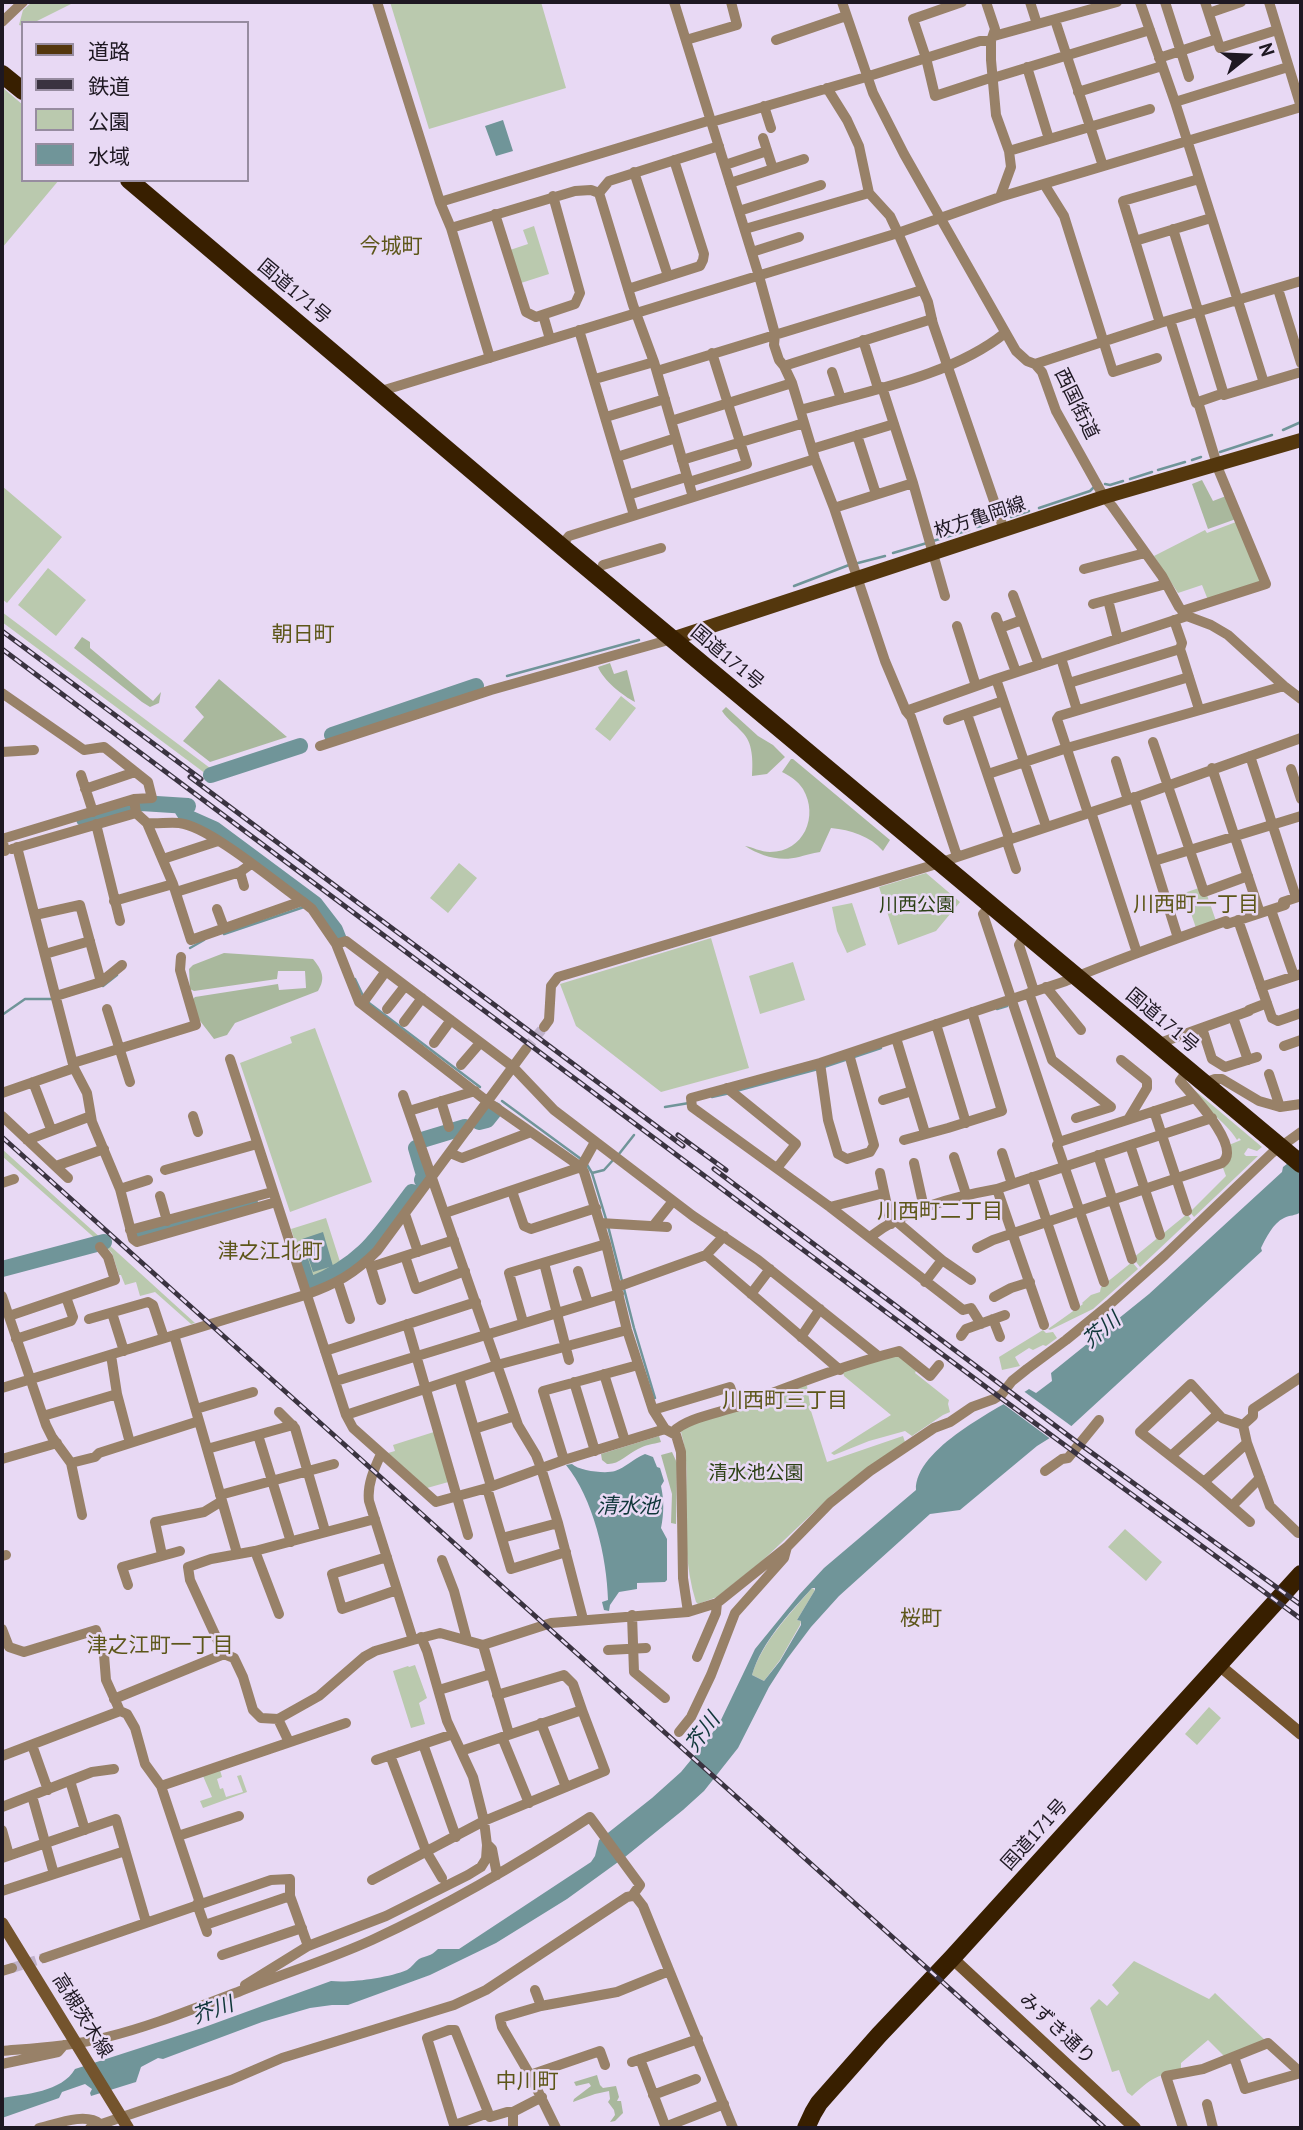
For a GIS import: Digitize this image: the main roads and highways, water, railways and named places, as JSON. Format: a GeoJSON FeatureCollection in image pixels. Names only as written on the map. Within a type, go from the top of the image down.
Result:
{"type":"FeatureCollection","features":[{"type":"Feature","properties":{"kind":"highway"},"geometry":{"type":"LineString","coordinates":[[2,74],[21,89]]}},
{"type":"Feature","properties":{"kind":"highway","name":"国道171号"},"geometry":{"type":"LineString","coordinates":[[131,182],[672,639],[949,859],[991,905],[1188,1070],[1200,1091],[1301,1164]]}},
{"type":"Feature","properties":{"kind":"highway","name":"国道171号"},"geometry":{"type":"LineString","coordinates":[[806,2128],[819,2103],[879,2035],[1301,1574]]}},
{"type":"Feature","properties":{"kind":"main road","name":"枚方亀岡線"},"geometry":{"type":"LineString","coordinates":[[672,639],[1104,498],[1301,440]]}},
{"type":"Feature","properties":{"kind":"water"},"geometry":{"type":"Polygon","coordinates":[[[503,120],[513,151],[496,156],[485,126],[503,120]]]}},
{"type":"Feature","properties":{"kind":"water"},"geometry":{"type":"Polygon","coordinates":[[[1301,1153],[1301,1212],[1276,1223],[1261,1248],[1262,1251],[1066,1431],[1037,1446],[960,1510],[930,1514],[839,1596],[787,1659],[769,1687],[738,1748],[704,1791],[625,1857],[567,1899],[496,1943],[430,1975],[348,2005],[310,2008],[262,2022],[163,2059],[158,2058],[141,2067],[136,2082],[91,2096],[92,2089],[85,2084],[62,2092],[59,2098],[2,2118],[2,2098],[52,2087],[69,2077],[75,2069],[202,2028],[331,1981],[359,1981],[390,1975],[407,1970],[419,1959],[438,1949],[459,1949],[591,1862],[599,1840],[681,1772],[709,1738],[720,1722],[755,1649],[799,1595],[824,1568],[916,1490],[919,1474],[929,1459],[960,1431],[1029,1389],[1036,1393],[1052,1381],[1051,1373],[1149,1294],[1282,1172],[1283,1167],[1301,1153]],[[812,1588],[777,1628],[762,1651],[752,1675],[764,1681],[780,1661],[801,1625],[801,1621],[797,1620],[815,1588],[812,1588]]]}},
{"type":"Feature","properties":{"kind":"water"},"geometry":{"type":"Polygon","coordinates":[[[323,1232],[333,1266],[313,1272],[302,1239],[323,1232]]]}},
{"type":"Feature","properties":{"kind":"water","name":"清水池"},"geometry":{"type":"Polygon","coordinates":[[[645,1454],[653,1457],[664,1481],[661,1486],[661,1528],[667,1539],[667,1580],[637,1583],[637,1589],[619,1592],[609,1611],[604,1610],[602,1602],[608,1600],[607,1583],[597,1529],[584,1494],[566,1465],[611,1472],[645,1454]]]}},
{"type":"Feature","properties":{"kind":"waterway"},"geometry":{"type":"LineString","coordinates":[[1283,430],[1301,422]]}},
{"type":"Feature","properties":{"kind":"waterway"},"geometry":{"type":"LineString","coordinates":[[1220,452],[1272,435]]}},
{"type":"Feature","properties":{"kind":"waterway"},"geometry":{"type":"LineString","coordinates":[[1192,460],[1201,457]]}},
{"type":"Feature","properties":{"kind":"waterway"},"geometry":{"type":"LineString","coordinates":[[1158,470],[1185,462]]}},
{"type":"Feature","properties":{"kind":"waterway"},"geometry":{"type":"LineString","coordinates":[[1130,479],[1152,472]]}},
{"type":"Feature","properties":{"kind":"waterway"},"geometry":{"type":"LineString","coordinates":[[1105,484],[1123,481]]}},
{"type":"Feature","properties":{"kind":"waterway"},"geometry":{"type":"LineString","coordinates":[[1039,508],[1090,491],[1094,487]]}},
{"type":"Feature","properties":{"kind":"waterway"},"geometry":{"type":"LineString","coordinates":[[1011,517],[1029,511]]}},
{"type":"Feature","properties":{"kind":"waterway"},"geometry":{"type":"LineString","coordinates":[[977,527],[981,526]]}},
{"type":"Feature","properties":{"kind":"waterway"},"geometry":{"type":"LineString","coordinates":[[933,541],[969,530]]}},
{"type":"Feature","properties":{"kind":"waterway"},"geometry":{"type":"LineString","coordinates":[[893,553],[927,543]]}},
{"type":"Feature","properties":{"kind":"waterway"},"geometry":{"type":"LineString","coordinates":[[858,563],[885,556]]}},
{"type":"Feature","properties":{"kind":"waterway"},"geometry":{"type":"LineString","coordinates":[[794,586],[849,565]]}},
{"type":"Feature","properties":{"kind":"waterway"},"geometry":{"type":"LineString","coordinates":[[507,676],[639,640]]}},
{"type":"Feature","properties":{"kind":"waterway"},"geometry":{"type":"LineString","coordinates":[[332,735],[476,686]]}},
{"type":"Feature","properties":{"kind":"waterway"},"geometry":{"type":"LineString","coordinates":[[211,775],[300,746]]}},
{"type":"Feature","properties":{"kind":"waterway"},"geometry":{"type":"LineString","coordinates":[[84,819],[141,803],[188,806]]}},
{"type":"Feature","properties":{"kind":"waterway"},"geometry":{"type":"LineString","coordinates":[[180,806],[187,817],[214,829],[315,904],[335,930],[339,940]]}},
{"type":"Feature","properties":{"kind":"waterway"},"geometry":{"type":"LineString","coordinates":[[224,934],[304,907]]}},
{"type":"Feature","properties":{"kind":"waterway"},"geometry":{"type":"LineString","coordinates":[[190,948],[204,940]]}},
{"type":"Feature","properties":{"kind":"waterway"},"geometry":{"type":"LineString","coordinates":[[103,986],[117,975]]}},
{"type":"Feature","properties":{"kind":"waterway"},"geometry":{"type":"LineString","coordinates":[[355,979],[364,998]]}},
{"type":"Feature","properties":{"kind":"waterway"},"geometry":{"type":"LineString","coordinates":[[2,1015],[25,999],[52,999]]}},
{"type":"Feature","properties":{"kind":"waterway"},"geometry":{"type":"LineString","coordinates":[[369,1003],[480,1087]]}},
{"type":"Feature","properties":{"kind":"waterway"},"geometry":{"type":"LineString","coordinates":[[997,1009],[1007,1006]]}},
{"type":"Feature","properties":{"kind":"waterway"},"geometry":{"type":"LineString","coordinates":[[854,1057],[881,1048]]}},
{"type":"Feature","properties":{"kind":"waterway"},"geometry":{"type":"LineString","coordinates":[[824,1067],[848,1059]]}},
{"type":"Feature","properties":{"kind":"waterway"},"geometry":{"type":"LineString","coordinates":[[736,1091],[818,1069]]}},
{"type":"Feature","properties":{"kind":"waterway"},"geometry":{"type":"LineString","coordinates":[[712,1097],[730,1093]]}},
{"type":"Feature","properties":{"kind":"waterway"},"geometry":{"type":"LineString","coordinates":[[502,1101],[581,1159]]}},
{"type":"Feature","properties":{"kind":"waterway"},"geometry":{"type":"LineString","coordinates":[[665,1107],[689,1103]]}},
{"type":"Feature","properties":{"kind":"waterway"},"geometry":{"type":"LineString","coordinates":[[479,1122],[487,1120],[495,1110]]}},
{"type":"Feature","properties":{"kind":"waterway"},"geometry":{"type":"LineString","coordinates":[[422,1140],[465,1127]]}},
{"type":"Feature","properties":{"kind":"waterway"},"geometry":{"type":"LineString","coordinates":[[619,1154],[634,1135]]}},
{"type":"Feature","properties":{"kind":"waterway"},"geometry":{"type":"LineString","coordinates":[[416,1148],[424,1175],[422,1180]]}},
{"type":"Feature","properties":{"kind":"waterway"},"geometry":{"type":"LineString","coordinates":[[592,1173],[604,1170],[614,1159]]}},
{"type":"Feature","properties":{"kind":"waterway"},"geometry":{"type":"LineString","coordinates":[[586,1163],[592,1173],[606,1219]]}},
{"type":"Feature","properties":{"kind":"waterway"},"geometry":{"type":"LineString","coordinates":[[301,1263],[307,1282],[311,1285],[344,1267],[369,1247],[412,1192]]}},
{"type":"Feature","properties":{"kind":"waterway"},"geometry":{"type":"LineString","coordinates":[[209,1214],[250,1203]]}},
{"type":"Feature","properties":{"kind":"waterway"},"geometry":{"type":"LineString","coordinates":[[137,1235],[197,1218]]}},
{"type":"Feature","properties":{"kind":"waterway"},"geometry":{"type":"LineString","coordinates":[[608,1226],[655,1398]]}},
{"type":"Feature","properties":{"kind":"waterway"},"geometry":{"type":"LineString","coordinates":[[2,1269],[104,1242]]}},
{"type":"Feature","properties":{"kind":"tunnel"},"geometry":{"type":"LineString","coordinates":[[526,1049],[544,1027]]}},
{"type":"Feature","properties":{"kind":"tunnel"},"geometry":{"type":"LineString","coordinates":[[12,1968],[44,1958]]}},
{"type":"Feature","properties":{"kind":"railway"},"geometry":{"type":"LineString","coordinates":[[2,631],[201,779]]}},
{"type":"Feature","properties":{"kind":"railway"},"geometry":{"type":"LineString","coordinates":[[2,649],[990,1390],[1301,1619]]}},
{"type":"Feature","properties":{"kind":"railway"},"geometry":{"type":"LineString","coordinates":[[190,777],[683,1146]]}},
{"type":"Feature","properties":{"kind":"railway"},"geometry":{"type":"LineString","coordinates":[[678,1135],[726,1170]]}},
{"type":"Feature","properties":{"kind":"railway"},"geometry":{"type":"LineString","coordinates":[[2,1137],[1105,2128]]}},
{"type":"Feature","properties":{"kind":"railway"},"geometry":{"type":"LineString","coordinates":[[714,1169],[1077,1442],[1301,1605]]}},
{"type":"Feature","properties":{"kind":"district","name":"今城町"},"geometry":{"type":"Point","coordinates":[391,247]}},
{"type":"Feature","properties":{"kind":"district","name":"朝日町"},"geometry":{"type":"Point","coordinates":[303,635]}},
{"type":"Feature","properties":{"kind":"district","name":"川西町一丁目"},"geometry":{"type":"Point","coordinates":[1196,905]}},
{"type":"Feature","properties":{"kind":"district","name":"川西町二丁目"},"geometry":{"type":"Point","coordinates":[940,1212]}},
{"type":"Feature","properties":{"kind":"district","name":"津之江北町"},"geometry":{"type":"Point","coordinates":[270,1252]}},
{"type":"Feature","properties":{"kind":"district","name":"川西町三丁目"},"geometry":{"type":"Point","coordinates":[785,1401]}},
{"type":"Feature","properties":{"kind":"district","name":"桜町"},"geometry":{"type":"Point","coordinates":[921,1619]}},
{"type":"Feature","properties":{"kind":"district","name":"津之江町一丁目"},"geometry":{"type":"Point","coordinates":[160,1646]}},
{"type":"Feature","properties":{"kind":"district","name":"中川町"},"geometry":{"type":"Point","coordinates":[527,2082]}},
{"type":"Feature","properties":{"kind":"park label","name":"川西公園"},"geometry":{"type":"Point","coordinates":[917,906]}},
{"type":"Feature","properties":{"kind":"park label","name":"清水池公園"},"geometry":{"type":"Point","coordinates":[756,1474]}},
{"type":"Feature","properties":{"kind":"water label","name":"芥川"},"geometry":{"type":"Point","coordinates":[1102,1331]}},
{"type":"Feature","properties":{"kind":"water label","name":"芥川"},"geometry":{"type":"Point","coordinates":[703,1733]}},
{"type":"Feature","properties":{"kind":"water label","name":"芥川"},"geometry":{"type":"Point","coordinates":[213,2011]}}]}
